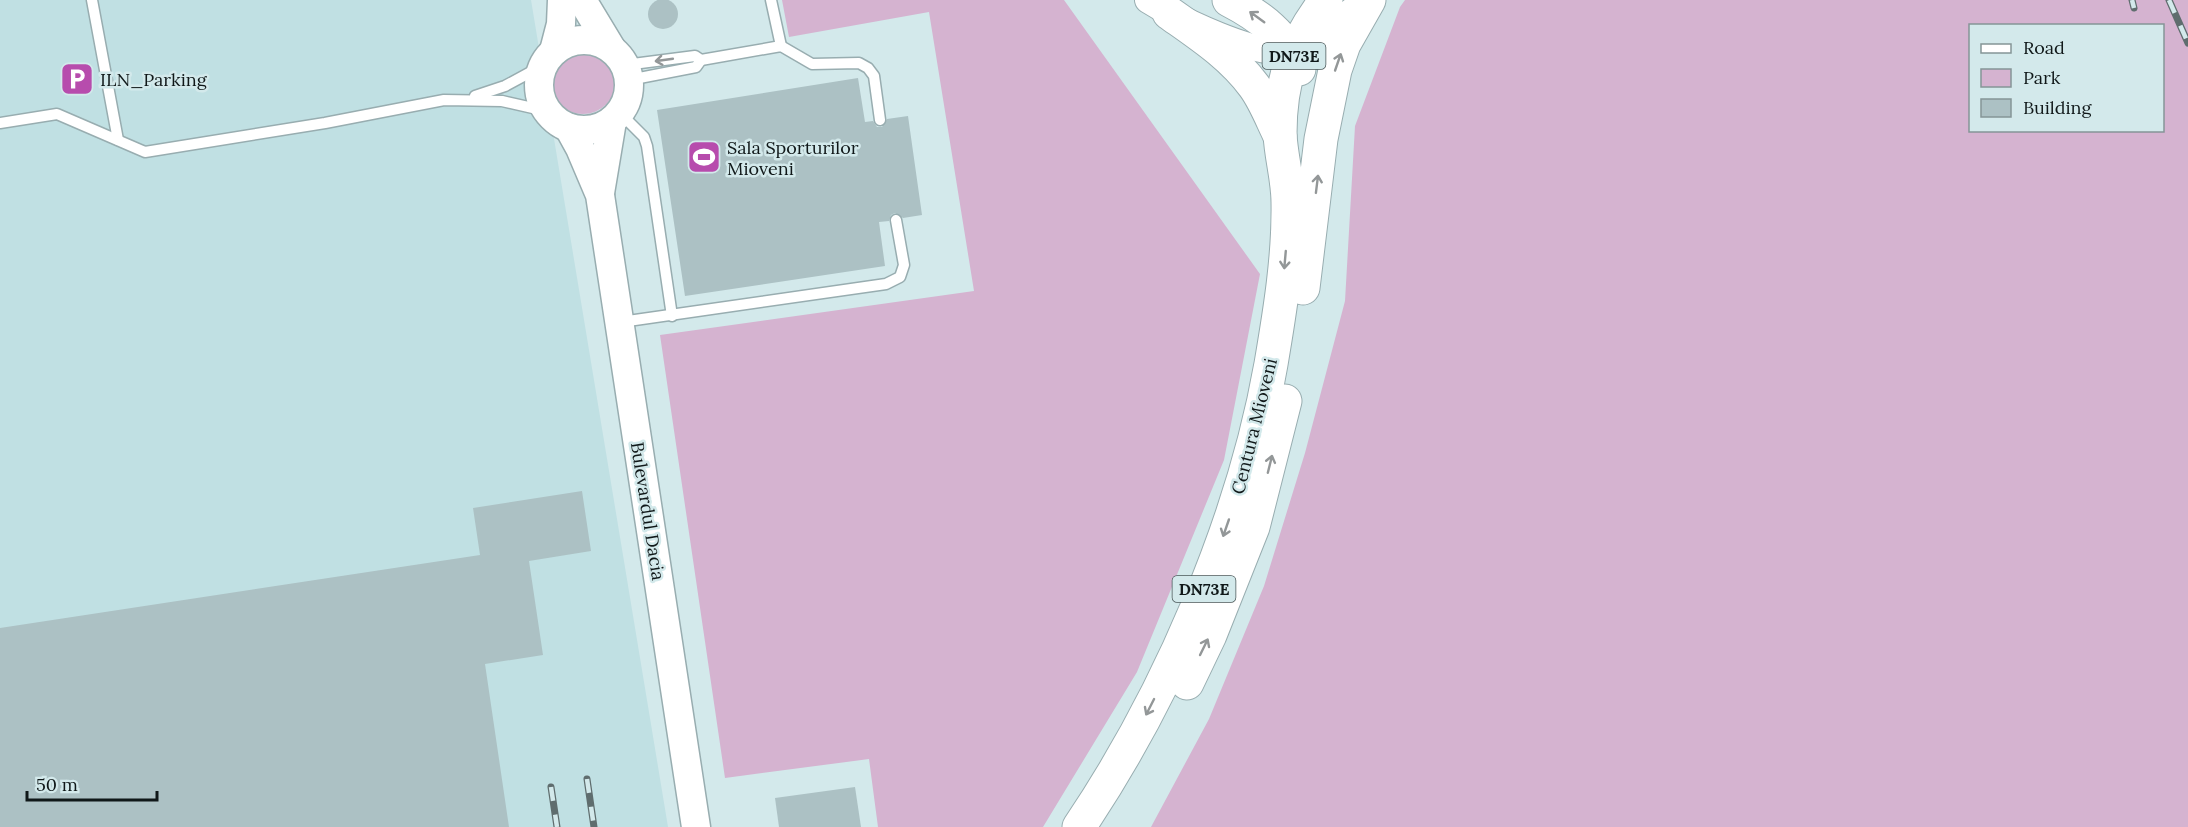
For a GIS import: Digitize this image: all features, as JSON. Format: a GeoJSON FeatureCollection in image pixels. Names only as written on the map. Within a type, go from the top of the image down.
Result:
{"type":"FeatureCollection","features":[{"type":"Feature","properties":{"kind":"highway","name":"DN73E"},"geometry":{"type":"LineString","coordinates":[[1229,0],[1276,31],[1293,51],[1321,139]]}},
{"type":"Feature","properties":{"kind":"highway","name":"Centura Mioveni"},"geometry":{"type":"LineString","coordinates":[[1078,827],[1123,758],[1146,715],[1172,664],[1208,579],[1234,505],[1254,433],[1287,331],[1285,261],[1288,202],[1280,136],[1293,51],[1308,23],[1326,0]]}},
{"type":"Feature","properties":{"kind":"highway","name":"Centura Mioveni"},"geometry":{"type":"LineString","coordinates":[[1106,827],[1153,750],[1210,635],[1253,527],[1271,463],[1287,331],[1335,70],[1344,44],[1367,0]]}},
{"type":"Feature","properties":{"kind":"highway","name":"DN73E"},"geometry":{"type":"LineString","coordinates":[[1159,7],[1226,55],[1255,88],[1280,136]]}},
{"type":"Feature","properties":{"kind":"main road"},"geometry":{"type":"LineString","coordinates":[[562,0],[561,24],[538,81],[540,97],[580,148],[600,195]]}},
{"type":"Feature","properties":{"kind":"main road"},"geometry":{"type":"LineString","coordinates":[[582,0],[622,65],[626,103],[616,117],[600,195]]}},
{"type":"Feature","properties":{"kind":"main road"},"geometry":{"type":"LineString","coordinates":[[548,58],[567,42],[582,39],[598,41],[622,65]]}},
{"type":"Feature","properties":{"kind":"main road"},"geometry":{"type":"LineString","coordinates":[[557,119],[591,129],[616,117]]}},
{"type":"Feature","properties":{"kind":"main road","name":"Bulevardul Dacia"},"geometry":{"type":"LineString","coordinates":[[600,195],[696,827]]}},
{"type":"Feature","properties":{"kind":"street"},"geometry":{"type":"LineString","coordinates":[[1159,7],[1252,47],[1293,51],[1338,23],[1367,0]]}},
{"type":"Feature","properties":{"kind":"lane"},"geometry":{"type":"LineString","coordinates":[[92,0],[118,140]]}},
{"type":"Feature","properties":{"kind":"lane"},"geometry":{"type":"LineString","coordinates":[[771,0],[781,46]]}},
{"type":"Feature","properties":{"kind":"lane"},"geometry":{"type":"LineString","coordinates":[[622,65],[696,67],[701,60],[781,46],[812,64],[860,63],[868,68],[874,76],[880,120]]}},
{"type":"Feature","properties":{"kind":"lane"},"geometry":{"type":"LineString","coordinates":[[0,123],[57,114],[145,152],[460,99],[505,87],[548,58]]}},
{"type":"Feature","properties":{"kind":"lane"},"geometry":{"type":"LineString","coordinates":[[460,99],[502,101],[557,119]]}},
{"type":"Feature","properties":{"kind":"lane"},"geometry":{"type":"LineString","coordinates":[[616,117],[644,137],[647,146],[672,316]]}},
{"type":"Feature","properties":{"kind":"lane"},"geometry":{"type":"LineString","coordinates":[[619,322],[886,284],[900,277],[904,265],[896,220]]}},
{"type":"Feature","properties":{"kind":"shaded area"},"geometry":{"type":"Polygon","coordinates":[[[0,0],[531,0],[668,827],[0,827],[0,0]]]}},
{"type":"Feature","properties":{"kind":"green space"},"geometry":{"type":"Polygon","coordinates":[[[782,0],[1064,0],[1260,274],[1224,460],[1137,672],[1043,827],[878,827],[869,759],[725,778],[660,335],[974,291],[929,12],[789,37],[782,0]]]}},
{"type":"Feature","properties":{"kind":"green space"},"geometry":{"type":"Polygon","coordinates":[[[1405,0],[2188,0],[2188,827],[1151,827],[1209,719],[1264,586],[1305,453],[1345,301],[1355,126],[1400,7],[1405,0]]]}},
{"type":"Feature","properties":{"kind":"green space"},"geometry":{"type":"Polygon","coordinates":[[[583,48],[596,51],[606,58],[613,68],[616,81],[613,94],[606,104],[596,111],[583,114],[570,111],[560,104],[553,94],[550,81],[553,68],[560,58],[570,51],[583,48]]]}},
{"type":"Feature","properties":{"kind":"building"},"geometry":{"type":"Polygon","coordinates":[[[663,-1],[674,3],[678,14],[674,25],[663,29],[652,25],[648,14],[652,3],[663,-1]]]}},
{"type":"Feature","properties":{"kind":"building"},"geometry":{"type":"Polygon","coordinates":[[[858,78],[865,122],[873,121],[877,127],[882,127],[887,119],[908,116],[922,215],[903,218],[895,213],[891,215],[889,221],[879,222],[885,266],[685,296],[657,110],[858,78]]]}},
{"type":"Feature","properties":{"kind":"building"},"geometry":{"type":"Polygon","coordinates":[[[582,491],[591,551],[529,561],[543,655],[485,664],[509,827],[0,827],[0,628],[480,555],[473,508],[582,491]]]}},
{"type":"Feature","properties":{"kind":"building"},"geometry":{"type":"Polygon","coordinates":[[[855,787],[861,827],[779,827],[775,798],[855,787]]]}},
{"type":"Feature","properties":{"kind":"railway"},"geometry":{"type":"LineString","coordinates":[[2132,0],[2134,8]]}},
{"type":"Feature","properties":{"kind":"railway"},"geometry":{"type":"LineString","coordinates":[[2169,0],[2188,43]]}},
{"type":"Feature","properties":{"kind":"railway"},"geometry":{"type":"LineString","coordinates":[[587,779],[594,827]]}},
{"type":"Feature","properties":{"kind":"railway"},"geometry":{"type":"LineString","coordinates":[[551,787],[557,827]]}},
{"type":"Feature","properties":{"kind":"place","name":"ILN_Parking"},"geometry":{"type":"Point","coordinates":[77,79]}},
{"type":"Feature","properties":{"kind":"place","name":"Sala Sporturilor Mioveni"},"geometry":{"type":"Point","coordinates":[704,157]}}]}
